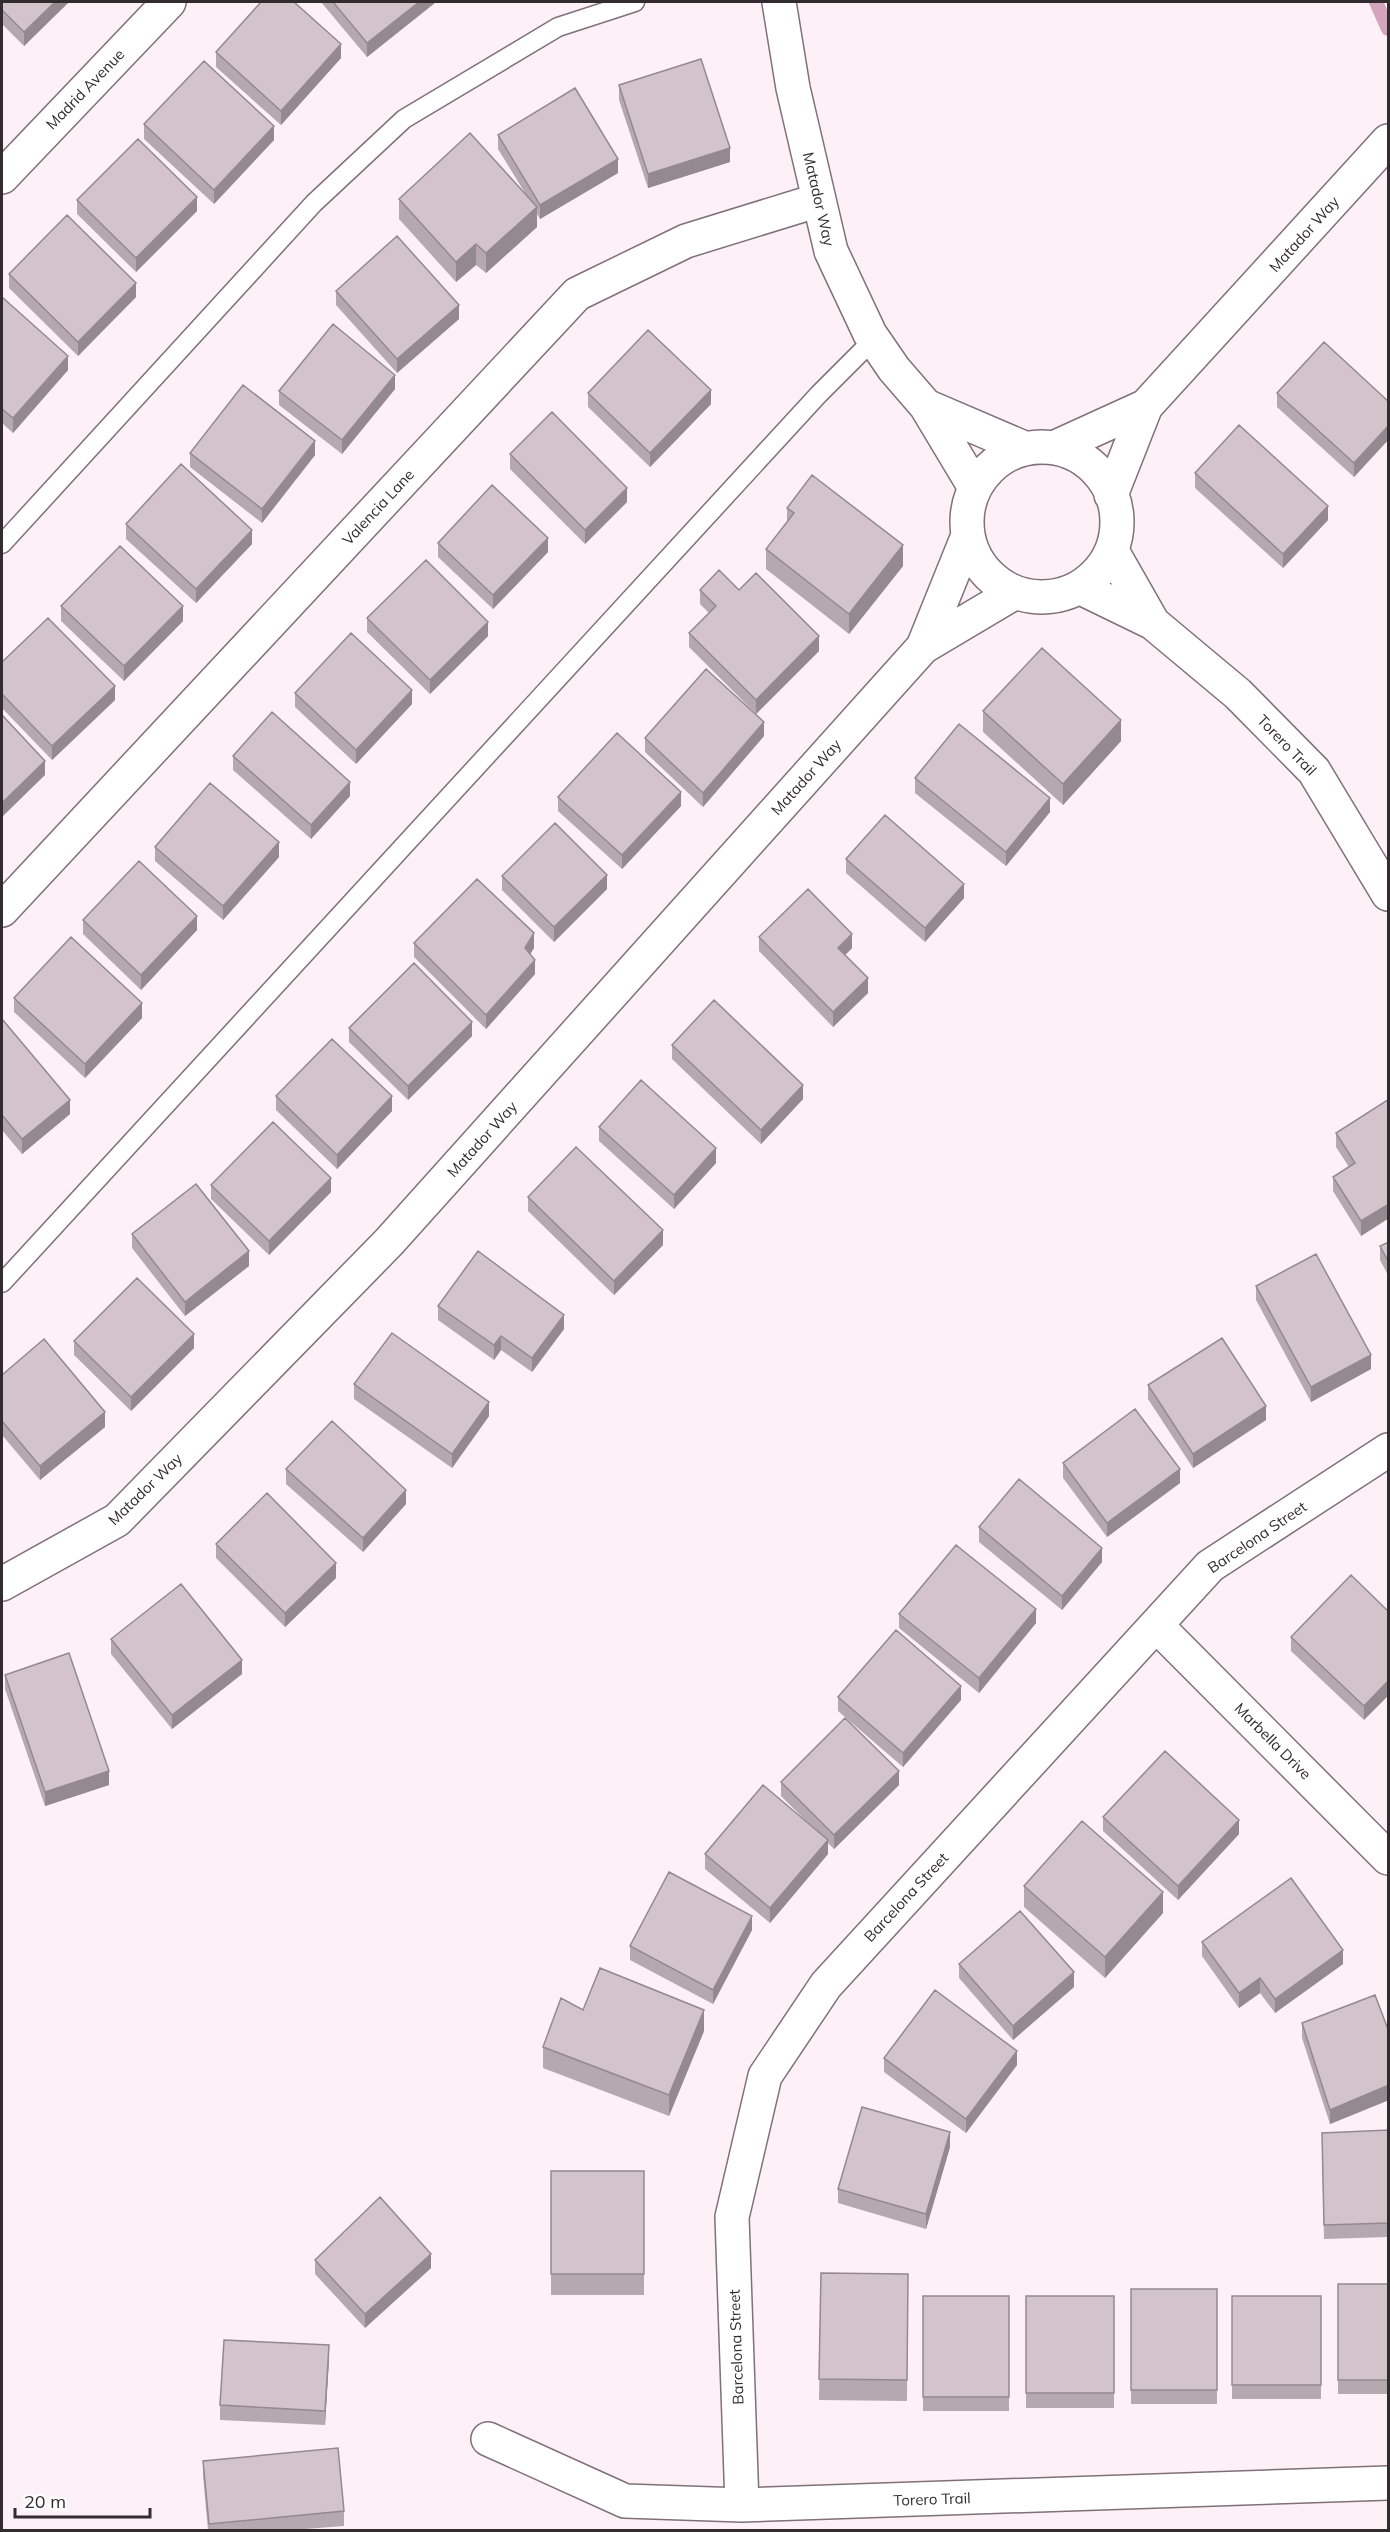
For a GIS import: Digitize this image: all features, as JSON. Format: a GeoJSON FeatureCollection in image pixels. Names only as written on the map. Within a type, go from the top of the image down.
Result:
{"type":"FeatureCollection","features":[{"type":"Feature","properties":{"kind":"street","name":"Madrid Avenue"},"geometry":{"type":"LineString","coordinates":[[5,167],[169,2]]}},
{"type":"Feature","properties":{"kind":"street","name":"Matador Way"},"geometry":{"type":"LineString","coordinates":[[778,2],[793,88],[831,251],[874,339],[894,369],[927,406],[974,486]]}},
{"type":"Feature","properties":{"kind":"street","name":"Matador Way"},"geometry":{"type":"LineString","coordinates":[[1111,495],[1146,406],[1389,141]]}},
{"type":"Feature","properties":{"kind":"street","name":"Valencia Lane"},"geometry":{"type":"LineString","coordinates":[[2,910],[577,294],[686,241],[819,200]]}},
{"type":"Feature","properties":{"kind":"street","name":"Matador Way"},"geometry":{"type":"LineString","coordinates":[[927,406],[1040,447],[1146,406]]}},
{"type":"Feature","properties":{"kind":"street"},"geometry":{"type":"LineString","coordinates":[[1040,447],[1077,454],[1101,473],[1117,506],[1112,551],[1096,576],[1081,588],[1048,598],[1014,593],[987,576],[967,538],[966,508],[974,486],[998,459],[1040,447]]}},
{"type":"Feature","properties":{"kind":"street","name":"Matador Way"},"geometry":{"type":"LineString","coordinates":[[923,647],[967,538]]}},
{"type":"Feature","properties":{"kind":"street","name":"Torero Trail"},"geometry":{"type":"LineString","coordinates":[[1112,551],[1153,623]]}},
{"type":"Feature","properties":{"kind":"street","name":"Torero Trail"},"geometry":{"type":"LineString","coordinates":[[1081,588],[1153,623],[1238,694],[1314,771],[1389,894]]}},
{"type":"Feature","properties":{"kind":"street","name":"Matador Way"},"geometry":{"type":"LineString","coordinates":[[2,1584],[117,1521],[389,1242],[923,647],[1014,593]]}},
{"type":"Feature","properties":{"kind":"street","name":"Barcelona Street"},"geometry":{"type":"LineString","coordinates":[[742,2505],[732,2217],[765,2076],[826,1985],[1210,1566],[1389,1450]]}},
{"type":"Feature","properties":{"kind":"street","name":"Marbella Drive"},"geometry":{"type":"LineString","coordinates":[[1156,1625],[1389,1858]]}},
{"type":"Feature","properties":{"kind":"street","name":"Torero Trail"},"geometry":{"type":"LineString","coordinates":[[488,2439],[625,2501],[742,2505],[1389,2482]]}},
{"type":"Feature","properties":{"kind":"lane"},"geometry":{"type":"LineString","coordinates":[[2,544],[314,203],[404,119],[558,27],[635,2]]}},
{"type":"Feature","properties":{"kind":"lane"},"geometry":{"type":"LineString","coordinates":[[2,1283],[811,403],[874,339]]}},
{"type":"Feature","properties":{"kind":"building"},"geometry":{"type":"Polygon","coordinates":[[[2,2],[55,2],[24,32],[2,10],[2,2]]]}},
{"type":"Feature","properties":{"kind":"building"},"geometry":{"type":"Polygon","coordinates":[[[261,2],[294,2],[341,44],[281,111],[216,52],[261,2]]]}},
{"type":"Feature","properties":{"kind":"building"},"geometry":{"type":"Polygon","coordinates":[[[333,2],[419,2],[367,43],[333,2]]]}},
{"type":"Feature","properties":{"kind":"building"},"geometry":{"type":"Polygon","coordinates":[[[701,59],[730,148],[648,174],[619,85],[701,59]]]}},
{"type":"Feature","properties":{"kind":"building"},"geometry":{"type":"Polygon","coordinates":[[[204,61],[274,126],[214,190],[144,124],[204,61]]]}},
{"type":"Feature","properties":{"kind":"building"},"geometry":{"type":"Polygon","coordinates":[[[575,88],[618,159],[540,205],[498,135],[575,88]]]}},
{"type":"Feature","properties":{"kind":"building"},"geometry":{"type":"Polygon","coordinates":[[[470,133],[537,207],[486,253],[476,244],[456,262],[399,199],[470,133]]]}},
{"type":"Feature","properties":{"kind":"building"},"geometry":{"type":"Polygon","coordinates":[[[138,139],[197,197],[136,258],[77,200],[138,139]]]}},
{"type":"Feature","properties":{"kind":"building"},"geometry":{"type":"Polygon","coordinates":[[[67,215],[136,283],[78,342],[9,274],[67,215]]]}},
{"type":"Feature","properties":{"kind":"building"},"geometry":{"type":"Polygon","coordinates":[[[397,236],[459,305],[397,359],[336,291],[397,236]]]}},
{"type":"Feature","properties":{"kind":"building"},"geometry":{"type":"Polygon","coordinates":[[[2,297],[68,356],[13,418],[2,409],[2,297]]]}},
{"type":"Feature","properties":{"kind":"building"},"geometry":{"type":"Polygon","coordinates":[[[333,324],[395,375],[342,440],[279,391],[333,324]]]}},
{"type":"Feature","properties":{"kind":"building"},"geometry":{"type":"Polygon","coordinates":[[[648,330],[711,390],[650,453],[588,393],[648,330]]]}},
{"type":"Feature","properties":{"kind":"building"},"geometry":{"type":"Polygon","coordinates":[[[1324,342],[1389,402],[1389,425],[1354,463],[1277,393],[1324,342]]]}},
{"type":"Feature","properties":{"kind":"building"},"geometry":{"type":"Polygon","coordinates":[[[243,385],[315,441],[262,509],[190,453],[243,385]]]}},
{"type":"Feature","properties":{"kind":"building"},"geometry":{"type":"Polygon","coordinates":[[[552,412],[627,488],[585,530],[510,454],[552,412]]]}},
{"type":"Feature","properties":{"kind":"building"},"geometry":{"type":"Polygon","coordinates":[[[1239,425],[1328,506],[1283,554],[1195,473],[1239,425]]]}},
{"type":"Feature","properties":{"kind":"building"},"geometry":{"type":"Polygon","coordinates":[[[181,464],[252,530],[196,589],[126,524],[181,464]]]}},
{"type":"Feature","properties":{"kind":"building"},"geometry":{"type":"Polygon","coordinates":[[[812,475],[903,545],[849,614],[766,549],[794,513],[787,508],[812,475]]]}},
{"type":"Feature","properties":{"kind":"building"},"geometry":{"type":"Polygon","coordinates":[[[492,485],[548,538],[493,595],[438,543],[492,485]]]}},
{"type":"Feature","properties":{"kind":"building"},"geometry":{"type":"Polygon","coordinates":[[[120,546],[183,606],[124,666],[61,606],[120,546]]]}},
{"type":"Feature","properties":{"kind":"building"},"geometry":{"type":"Polygon","coordinates":[[[426,560],[488,622],[430,680],[367,618],[426,560]]]}},
{"type":"Feature","properties":{"kind":"building"},"geometry":{"type":"Polygon","coordinates":[[[719,570],[739,590],[756,573],[819,636],[756,700],[689,633],[716,606],[700,590],[719,570]]]}},
{"type":"Feature","properties":{"kind":"building"},"geometry":{"type":"Polygon","coordinates":[[[48,618],[115,686],[52,746],[2,694],[2,662],[48,618]]]}},
{"type":"Feature","properties":{"kind":"building"},"geometry":{"type":"Polygon","coordinates":[[[351,633],[412,690],[356,750],[295,693],[351,633]]]}},
{"type":"Feature","properties":{"kind":"building"},"geometry":{"type":"Polygon","coordinates":[[[1042,648],[1121,720],[1063,784],[983,711],[1042,648]]]}},
{"type":"Feature","properties":{"kind":"building"},"geometry":{"type":"Polygon","coordinates":[[[706,669],[764,722],[703,793],[645,738],[706,669]]]}},
{"type":"Feature","properties":{"kind":"building"},"geometry":{"type":"Polygon","coordinates":[[[272,712],[350,782],[311,825],[233,756],[272,712]]]}},
{"type":"Feature","properties":{"kind":"building"},"geometry":{"type":"Polygon","coordinates":[[[2,715],[45,761],[2,803],[2,715]]]}},
{"type":"Feature","properties":{"kind":"building"},"geometry":{"type":"Polygon","coordinates":[[[959,724],[1050,798],[1006,852],[915,778],[959,724]]]}},
{"type":"Feature","properties":{"kind":"building"},"geometry":{"type":"Polygon","coordinates":[[[617,733],[681,792],[622,855],[558,797],[617,733]]]}},
{"type":"Feature","properties":{"kind":"building"},"geometry":{"type":"Polygon","coordinates":[[[210,783],[279,842],[223,906],[155,847],[210,783]]]}},
{"type":"Feature","properties":{"kind":"building"},"geometry":{"type":"Polygon","coordinates":[[[885,815],[964,884],[925,928],[846,859],[885,815]]]}},
{"type":"Feature","properties":{"kind":"building"},"geometry":{"type":"Polygon","coordinates":[[[555,823],[607,875],[554,927],[502,876],[555,823]]]}},
{"type":"Feature","properties":{"kind":"building"},"geometry":{"type":"Polygon","coordinates":[[[139,861],[197,916],[141,975],[83,920],[139,861]]]}},
{"type":"Feature","properties":{"kind":"building"},"geometry":{"type":"Polygon","coordinates":[[[477,879],[534,933],[525,948],[535,960],[486,1015],[414,943],[477,879]]]}},
{"type":"Feature","properties":{"kind":"building"},"geometry":{"type":"Polygon","coordinates":[[[808,889],[852,934],[838,948],[868,978],[833,1012],[759,937],[808,889]]]}},
{"type":"Feature","properties":{"kind":"building"},"geometry":{"type":"Polygon","coordinates":[[[71,937],[142,1003],[85,1064],[14,998],[71,937]]]}},
{"type":"Feature","properties":{"kind":"building"},"geometry":{"type":"Polygon","coordinates":[[[414,963],[472,1022],[408,1086],[349,1028],[414,963]]]}},
{"type":"Feature","properties":{"kind":"building"},"geometry":{"type":"Polygon","coordinates":[[[714,1000],[803,1085],[761,1130],[672,1045],[714,1000]]]}},
{"type":"Feature","properties":{"kind":"building"},"geometry":{"type":"Polygon","coordinates":[[[2,1019],[70,1100],[22,1139],[2,1115],[2,1019]]]}},
{"type":"Feature","properties":{"kind":"building"},"geometry":{"type":"Polygon","coordinates":[[[332,1039],[392,1096],[337,1155],[276,1096],[332,1039]]]}},
{"type":"Feature","properties":{"kind":"building"},"geometry":{"type":"Polygon","coordinates":[[[641,1080],[716,1148],[674,1195],[599,1127],[641,1080]]]}},
{"type":"Feature","properties":{"kind":"building"},"geometry":{"type":"Polygon","coordinates":[[[1389,1099],[1389,1204],[1361,1221],[1333,1177],[1355,1163],[1336,1133],[1389,1099]]]}},
{"type":"Feature","properties":{"kind":"building"},"geometry":{"type":"Polygon","coordinates":[[[273,1122],[331,1178],[269,1241],[211,1185],[273,1122]]]}},
{"type":"Feature","properties":{"kind":"building"},"geometry":{"type":"Polygon","coordinates":[[[576,1147],[663,1230],[614,1281],[528,1197],[576,1147]]]}},
{"type":"Feature","properties":{"kind":"building"},"geometry":{"type":"Polygon","coordinates":[[[196,1184],[249,1251],[185,1302],[132,1234],[196,1184]]]}},
{"type":"Feature","properties":{"kind":"building"},"geometry":{"type":"Polygon","coordinates":[[[1389,1242],[1389,1263],[1380,1246],[1389,1242]]]}},
{"type":"Feature","properties":{"kind":"building"},"geometry":{"type":"Polygon","coordinates":[[[478,1251],[564,1315],[532,1358],[501,1336],[494,1345],[438,1306],[478,1251]]]}},
{"type":"Feature","properties":{"kind":"building"},"geometry":{"type":"Polygon","coordinates":[[[1316,1254],[1371,1355],[1311,1387],[1256,1286],[1316,1254]]]}},
{"type":"Feature","properties":{"kind":"building"},"geometry":{"type":"Polygon","coordinates":[[[137,1278],[194,1334],[131,1397],[74,1341],[137,1278]]]}},
{"type":"Feature","properties":{"kind":"building"},"geometry":{"type":"Polygon","coordinates":[[[392,1333],[489,1402],[452,1454],[354,1384],[392,1333]]]}},
{"type":"Feature","properties":{"kind":"building"},"geometry":{"type":"Polygon","coordinates":[[[1222,1338],[1266,1406],[1193,1454],[1148,1385],[1222,1338]]]}},
{"type":"Feature","properties":{"kind":"building"},"geometry":{"type":"Polygon","coordinates":[[[44,1339],[105,1412],[40,1466],[2,1421],[2,1375],[44,1339]]]}},
{"type":"Feature","properties":{"kind":"building"},"geometry":{"type":"Polygon","coordinates":[[[1135,1409],[1180,1469],[1107,1523],[1063,1463],[1135,1409]]]}},
{"type":"Feature","properties":{"kind":"building"},"geometry":{"type":"Polygon","coordinates":[[[332,1421],[406,1490],[363,1538],[286,1469],[332,1421]]]}},
{"type":"Feature","properties":{"kind":"building"},"geometry":{"type":"Polygon","coordinates":[[[1019,1479],[1102,1548],[1062,1596],[979,1527],[1019,1479]]]}},
{"type":"Feature","properties":{"kind":"building"},"geometry":{"type":"Polygon","coordinates":[[[267,1493],[336,1563],[285,1613],[216,1544],[267,1493]]]}},
{"type":"Feature","properties":{"kind":"building"},"geometry":{"type":"Polygon","coordinates":[[[956,1545],[1036,1609],[979,1678],[899,1614],[956,1545]]]}},
{"type":"Feature","properties":{"kind":"building"},"geometry":{"type":"Polygon","coordinates":[[[1351,1575],[1389,1612],[1389,1680],[1364,1706],[1291,1637],[1351,1575]]]}},
{"type":"Feature","properties":{"kind":"building"},"geometry":{"type":"Polygon","coordinates":[[[181,1584],[242,1660],[172,1715],[111,1639],[181,1584]]]}},
{"type":"Feature","properties":{"kind":"building"},"geometry":{"type":"Polygon","coordinates":[[[896,1630],[961,1686],[903,1753],[838,1697],[896,1630]]]}},
{"type":"Feature","properties":{"kind":"building"},"geometry":{"type":"Polygon","coordinates":[[[69,1653],[109,1771],[45,1792],[5,1675],[69,1653]]]}},
{"type":"Feature","properties":{"kind":"building"},"geometry":{"type":"Polygon","coordinates":[[[845,1718],[899,1771],[834,1835],[781,1782],[845,1718]]]}},
{"type":"Feature","properties":{"kind":"building"},"geometry":{"type":"Polygon","coordinates":[[[1165,1751],[1239,1820],[1178,1886],[1103,1817],[1165,1751]]]}},
{"type":"Feature","properties":{"kind":"building"},"geometry":{"type":"Polygon","coordinates":[[[763,1785],[828,1840],[770,1908],[705,1854],[763,1785]]]}},
{"type":"Feature","properties":{"kind":"building"},"geometry":{"type":"Polygon","coordinates":[[[1082,1821],[1163,1892],[1105,1957],[1024,1886],[1082,1821]]]}},
{"type":"Feature","properties":{"kind":"building"},"geometry":{"type":"Polygon","coordinates":[[[669,1872],[752,1916],[713,1990],[630,1946],[669,1872]]]}},
{"type":"Feature","properties":{"kind":"building"},"geometry":{"type":"Polygon","coordinates":[[[1291,1878],[1343,1950],[1275,1999],[1260,1978],[1239,1993],[1202,1942],[1291,1878]]]}},
{"type":"Feature","properties":{"kind":"building"},"geometry":{"type":"Polygon","coordinates":[[[1020,1911],[1074,1972],[1013,2026],[959,1964],[1020,1911]]]}},
{"type":"Feature","properties":{"kind":"building"},"geometry":{"type":"Polygon","coordinates":[[[600,1968],[704,2010],[669,2095],[543,2047],[561,1998],[583,2010],[600,1968]]]}},
{"type":"Feature","properties":{"kind":"building"},"geometry":{"type":"Polygon","coordinates":[[[935,1990],[1017,2051],[966,2119],[884,2058],[935,1990]]]}},
{"type":"Feature","properties":{"kind":"building"},"geometry":{"type":"Polygon","coordinates":[[[1375,1995],[1389,2032],[1389,2085],[1330,2110],[1302,2023],[1375,1995]]]}},
{"type":"Feature","properties":{"kind":"building"},"geometry":{"type":"Polygon","coordinates":[[[862,2107],[950,2132],[926,2214],[838,2189],[862,2107]]]}},
{"type":"Feature","properties":{"kind":"building"},"geometry":{"type":"Polygon","coordinates":[[[1389,2130],[1389,2223],[1324,2225],[1322,2133],[1389,2130]]]}},
{"type":"Feature","properties":{"kind":"building"},"geometry":{"type":"Polygon","coordinates":[[[551,2171],[644,2171],[644,2274],[551,2274],[551,2171]]]}},
{"type":"Feature","properties":{"kind":"building"},"geometry":{"type":"Polygon","coordinates":[[[380,2197],[431,2254],[365,2314],[315,2260],[380,2197]]]}},
{"type":"Feature","properties":{"kind":"building"},"geometry":{"type":"Polygon","coordinates":[[[821,2273],[908,2274],[907,2380],[819,2379],[821,2273]]]}},
{"type":"Feature","properties":{"kind":"building"},"geometry":{"type":"Polygon","coordinates":[[[1338,2284],[1389,2284],[1389,2380],[1338,2380],[1338,2284]]]}},
{"type":"Feature","properties":{"kind":"building"},"geometry":{"type":"Polygon","coordinates":[[[1131,2289],[1217,2289],[1217,2390],[1131,2390],[1131,2289]]]}},
{"type":"Feature","properties":{"kind":"building"},"geometry":{"type":"Polygon","coordinates":[[[923,2296],[1009,2296],[1009,2397],[923,2397],[923,2296]]]}},
{"type":"Feature","properties":{"kind":"building"},"geometry":{"type":"Polygon","coordinates":[[[1026,2296],[1114,2296],[1114,2393],[1026,2393],[1026,2296]]]}},
{"type":"Feature","properties":{"kind":"building"},"geometry":{"type":"Polygon","coordinates":[[[1232,2296],[1321,2296],[1321,2385],[1232,2385],[1232,2296]]]}},
{"type":"Feature","properties":{"kind":"building"},"geometry":{"type":"Polygon","coordinates":[[[224,2340],[329,2345],[325,2411],[220,2405],[224,2340]]]}},
{"type":"Feature","properties":{"kind":"building"},"geometry":{"type":"Polygon","coordinates":[[[338,2448],[344,2511],[209,2524],[203,2461],[338,2448]]]}},
{"type":"Feature","properties":{"kind":"waterway"},"geometry":{"type":"LineString","coordinates":[[1376,2],[1388,29]]}}]}
